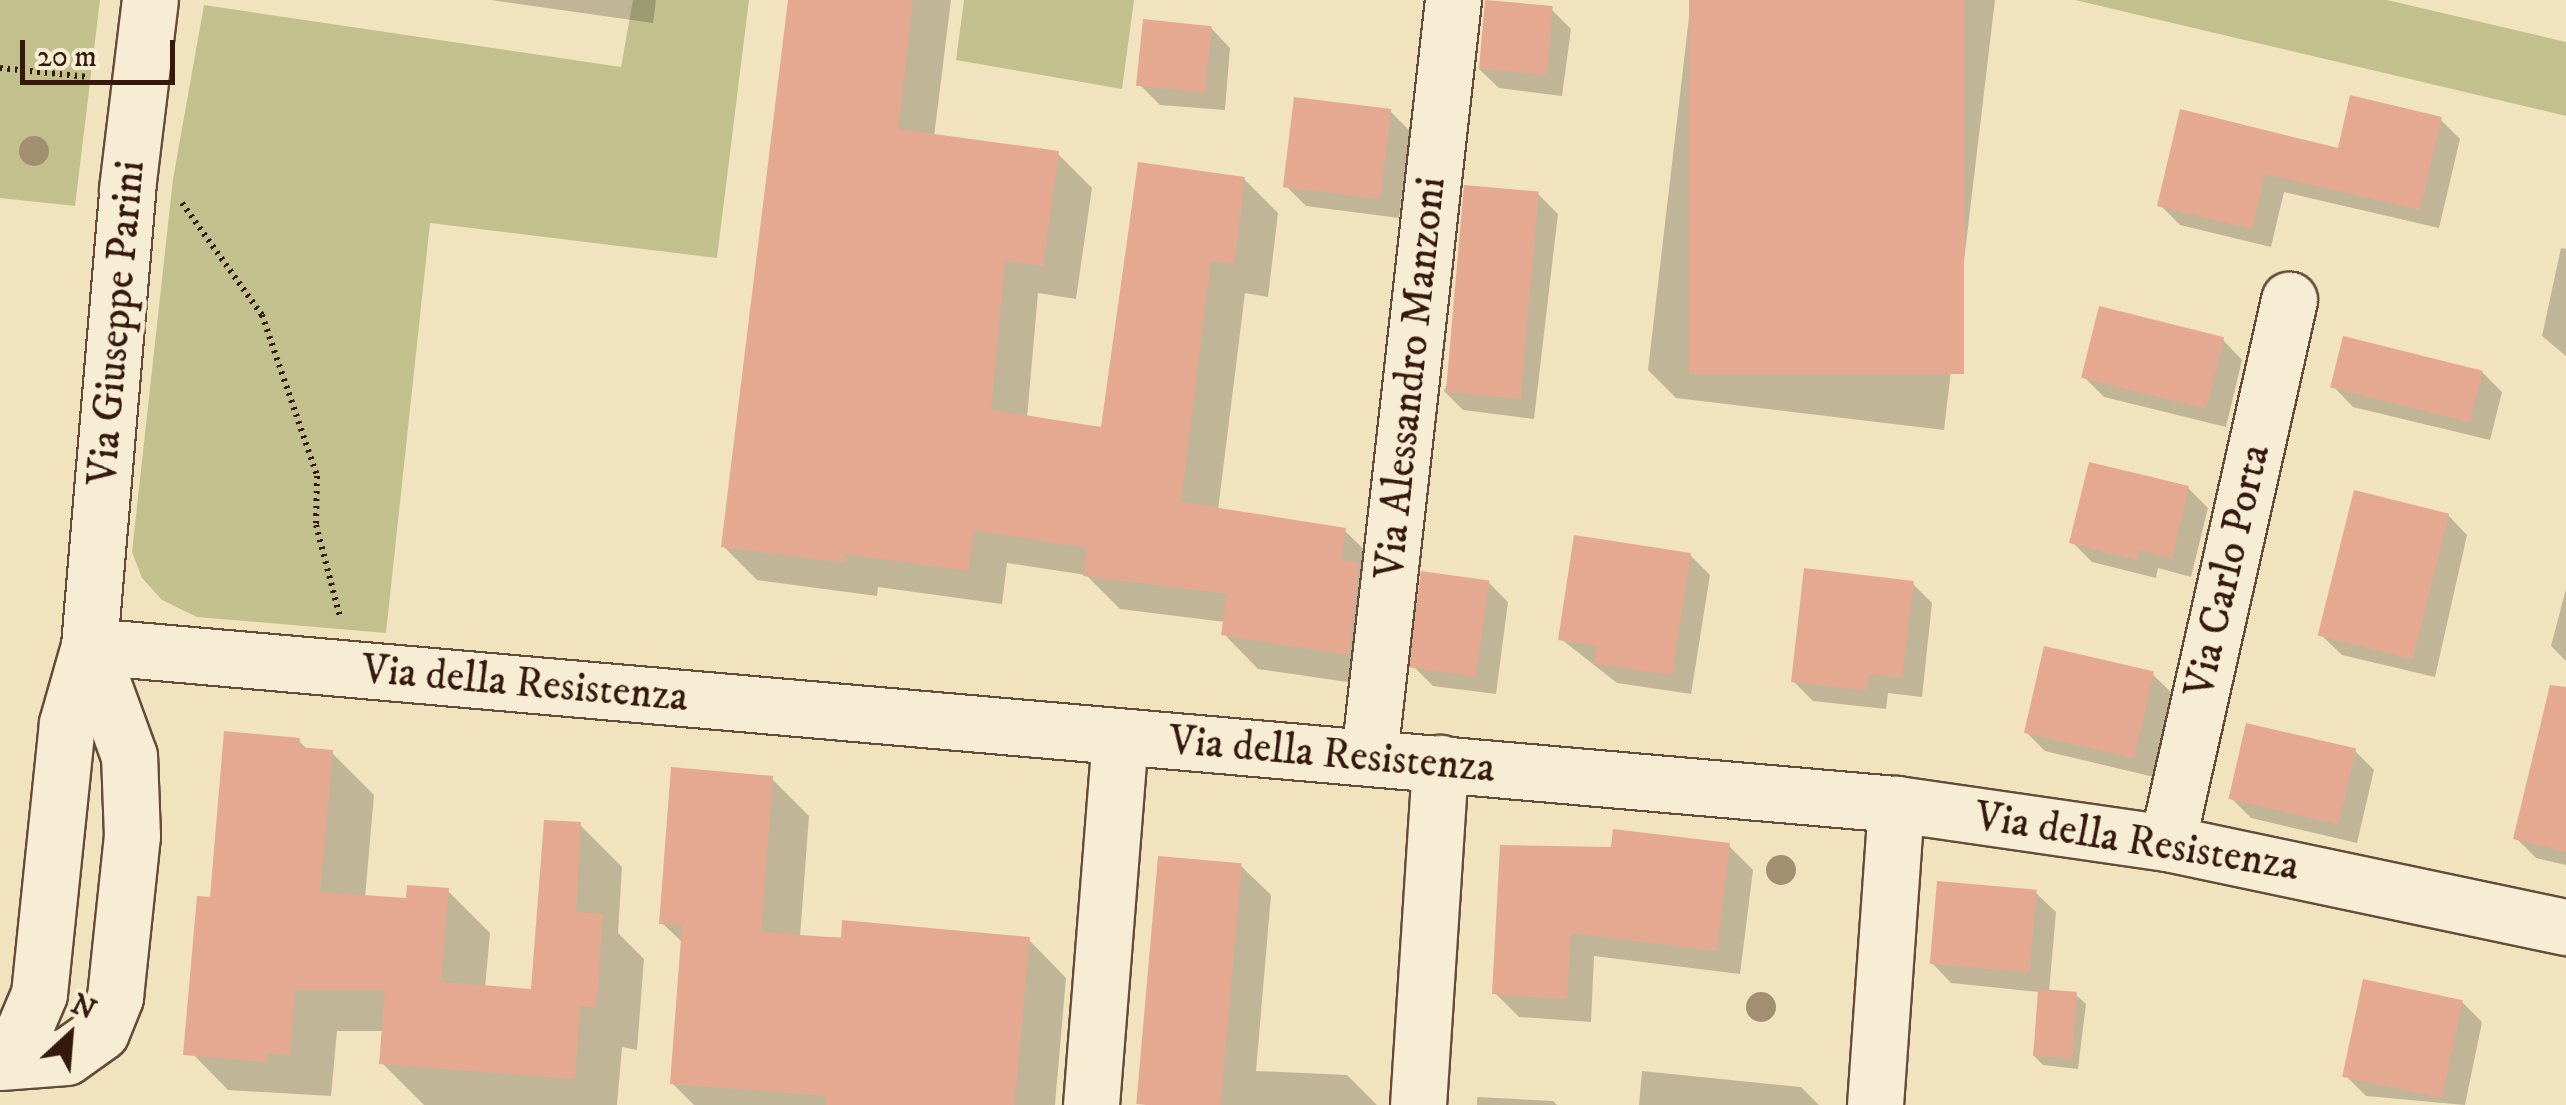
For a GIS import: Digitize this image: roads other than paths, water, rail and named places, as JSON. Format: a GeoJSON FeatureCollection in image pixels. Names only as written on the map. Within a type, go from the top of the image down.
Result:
{"type":"FeatureCollection","features":[{"type":"Feature","properties":{"kind":"street","name":"Via Giuseppe Parini"},"geometry":{"type":"LineString","coordinates":[[0,1050],[22,1034],[38,994],[67,723],[89,646],[127,190],[150,0]]}},
{"type":"Feature","properties":{"kind":"street","name":"Via Alessandro Manzoni"},"geometry":{"type":"LineString","coordinates":[[1369,756],[1453,0]]}},
{"type":"Feature","properties":{"kind":"street","name":"Via Carlo Porta"},"geometry":{"type":"LineString","coordinates":[[2167,843],[2289,300]]}},
{"type":"Feature","properties":{"kind":"street","name":"Via Giuseppe Parini"},"geometry":{"type":"LineString","coordinates":[[0,1062],[66,1057],[102,1032],[116,996],[132,836],[130,756],[89,646]]}},
{"type":"Feature","properties":{"kind":"street","name":"Via della Resistenza"},"geometry":{"type":"LineString","coordinates":[[89,646],[1896,804],[2167,843],[2566,926]]}},
{"type":"Feature","properties":{"kind":"street"},"geometry":{"type":"LineString","coordinates":[[1091,1105],[1120,738]]}},
{"type":"Feature","properties":{"kind":"street"},"geometry":{"type":"LineString","coordinates":[[1418,1105],[1440,763]]}},
{"type":"Feature","properties":{"kind":"street"},"geometry":{"type":"LineString","coordinates":[[1875,1105],[1896,804]]}}]}
